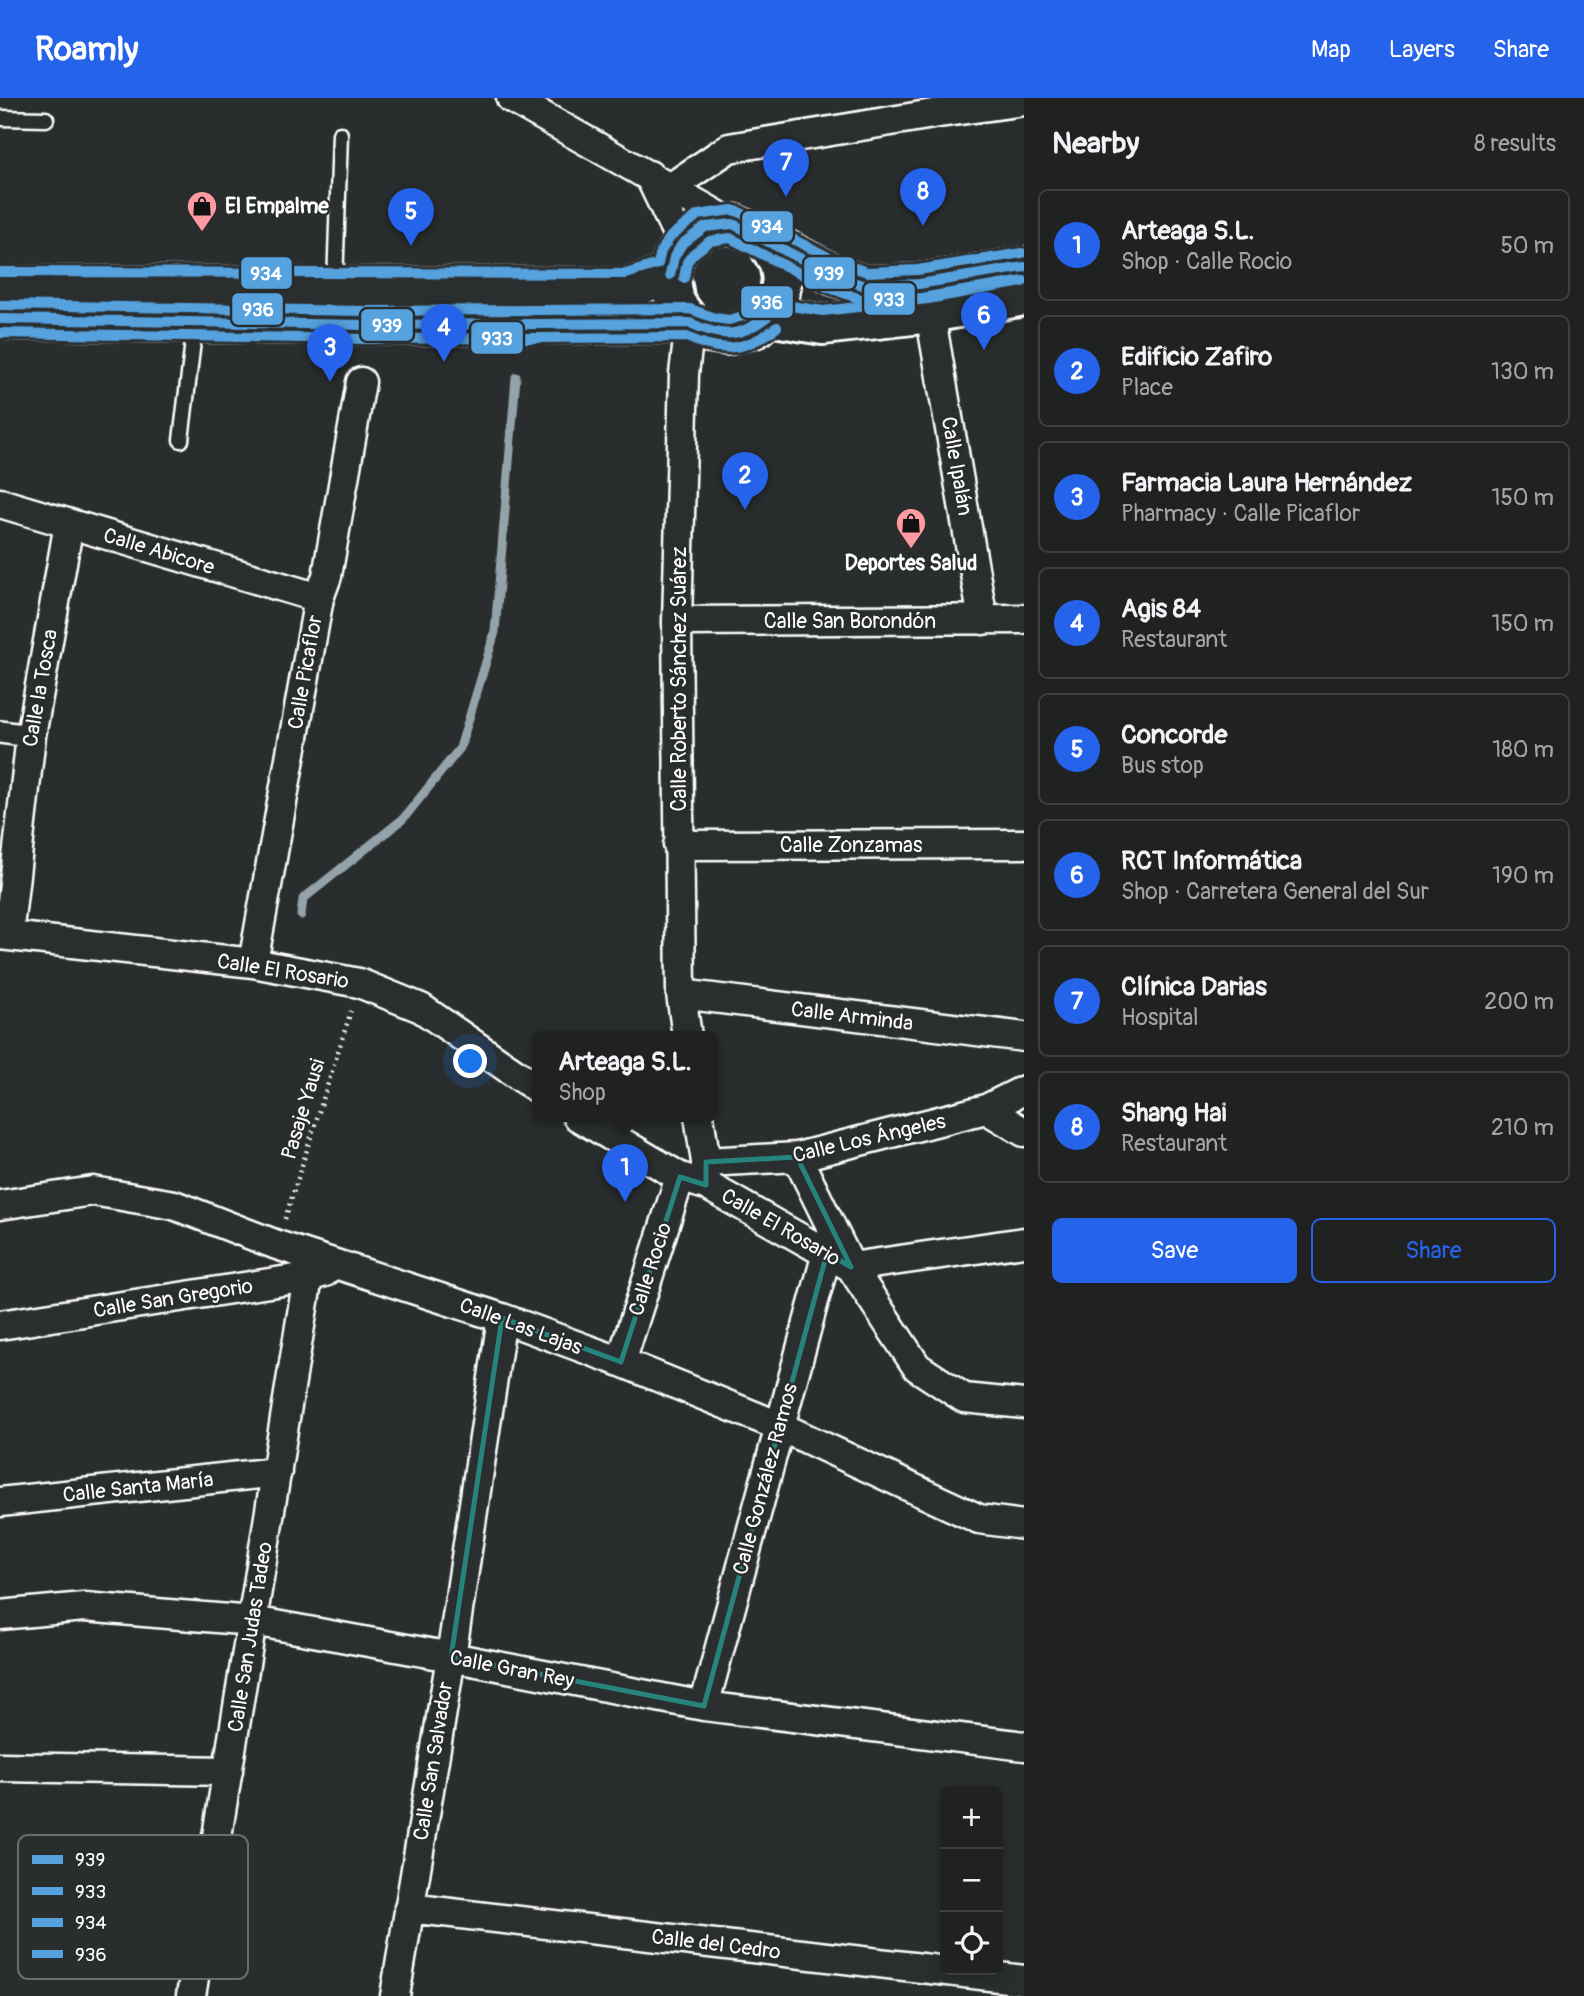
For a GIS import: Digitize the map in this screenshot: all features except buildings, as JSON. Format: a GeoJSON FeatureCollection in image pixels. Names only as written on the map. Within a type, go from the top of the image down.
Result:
{"type":"FeatureCollection","features":[{"type":"Feature","properties":{"kind":"main road"},"geometry":{"type":"LineString","coordinates":[[0,286],[628,288],[676,259],[705,227],[749,231],[833,275],[865,286],[919,284],[1024,267]]}},
{"type":"Feature","properties":{"kind":"main road"},"geometry":{"type":"LineString","coordinates":[[676,259],[675,303],[690,323],[707,332],[727,335],[755,328],[768,316],[779,298],[782,279],[779,262],[749,231]]}},
{"type":"Feature","properties":{"kind":"main road"},"geometry":{"type":"LineString","coordinates":[[768,316],[822,325],[930,313],[1024,296]]}},
{"type":"Feature","properties":{"kind":"main road"},"geometry":{"type":"LineString","coordinates":[[0,319],[365,325],[690,323]]}},
{"type":"Feature","properties":{"kind":"street"},"geometry":{"type":"LineString","coordinates":[[512,98],[749,231]]}},
{"type":"Feature","properties":{"kind":"street"},"geometry":{"type":"LineString","coordinates":[[660,182],[729,148],[937,105],[1024,101]]}},
{"type":"Feature","properties":{"kind":"street"},"geometry":{"type":"LineString","coordinates":[[660,182],[676,259]]}},
{"type":"Feature","properties":{"kind":"street","name":"Calle Ipalán"},"geometry":{"type":"LineString","coordinates":[[930,313],[983,620]]}},
{"type":"Feature","properties":{"kind":"street","name":"Calle Roberto Sánchez Suárez"},"geometry":{"type":"LineString","coordinates":[[686,1031],[681,994],[677,621],[684,374],[690,323]]}},
{"type":"Feature","properties":{"kind":"street","name":"Calle Picaflor"},"geometry":{"type":"LineString","coordinates":[[253,963],[319,598],[327,576],[362,382]]}},
{"type":"Feature","properties":{"kind":"street","name":"Calle Abicore"},"geometry":{"type":"LineString","coordinates":[[0,503],[319,598]]}},
{"type":"Feature","properties":{"kind":"street","name":"Calle la Tosca"},"geometry":{"type":"LineString","coordinates":[[4,936],[31,736],[69,524]]}},
{"type":"Feature","properties":{"kind":"street","name":"Calle San Borondón"},"geometry":{"type":"LineString","coordinates":[[677,621],[1024,619]]}},
{"type":"Feature","properties":{"kind":"street"},"geometry":{"type":"LineString","coordinates":[[0,732],[31,736]]}},
{"type":"Feature","properties":{"kind":"street","name":"Calle Zonzamas"},"geometry":{"type":"LineString","coordinates":[[678,845],[1024,844]]}},
{"type":"Feature","properties":{"kind":"street","name":"Calle El Rosario"},"geometry":{"type":"LineString","coordinates":[[4,936],[253,963],[359,983],[421,1008],[532,1086]]}},
{"type":"Feature","properties":{"kind":"street","name":"Calle Arminda"},"geometry":{"type":"LineString","coordinates":[[681,994],[1024,1037]]}},
{"type":"Feature","properties":{"kind":"street","name":"Calle Los Ángeles"},"geometry":{"type":"LineString","coordinates":[[697,1175],[797,1157],[986,1109],[1024,1090]]}},
{"type":"Feature","properties":{"kind":"street"},"geometry":{"type":"LineString","coordinates":[[986,1109],[1024,1132]]}},
{"type":"Feature","properties":{"kind":"street","name":"Calle El Rosario"},"geometry":{"type":"LineString","coordinates":[[589,1122],[697,1175],[839,1260],[917,1367],[964,1398],[1024,1404]]}},
{"type":"Feature","properties":{"kind":"street"},"geometry":{"type":"LineString","coordinates":[[697,1175],[699,1122]]}},
{"type":"Feature","properties":{"kind":"street"},"geometry":{"type":"LineString","coordinates":[[797,1157],[839,1260],[1024,1242]]}},
{"type":"Feature","properties":{"kind":"street","name":"Calle Rocio"},"geometry":{"type":"LineString","coordinates":[[621,1362],[697,1175]]}},
{"type":"Feature","properties":{"kind":"street","name":"Calle Las Lajas"},"geometry":{"type":"LineString","coordinates":[[0,1205],[93,1191],[174,1205],[277,1245],[502,1318],[621,1362],[779,1426],[979,1519],[1024,1525]]}},
{"type":"Feature","properties":{"kind":"street","name":"Calle González Ramos"},"geometry":{"type":"LineString","coordinates":[[704,1706],[779,1426],[839,1260]]}},
{"type":"Feature","properties":{"kind":"street","name":"Calle San Gregorio"},"geometry":{"type":"LineString","coordinates":[[0,1325],[308,1277],[344,1266]]}},
{"type":"Feature","properties":{"kind":"street","name":"Calle San Judas Tadeo"},"geometry":{"type":"LineString","coordinates":[[217,1835],[308,1277]]}},
{"type":"Feature","properties":{"kind":"street","name":"Calle San Salvador"},"geometry":{"type":"LineString","coordinates":[[395,1996],[451,1657],[502,1318]]}},
{"type":"Feature","properties":{"kind":"street","name":"Calle Santa María"},"geometry":{"type":"LineString","coordinates":[[0,1503],[276,1472]]}},
{"type":"Feature","properties":{"kind":"street","name":"Calle Gran Rey"},"geometry":{"type":"LineString","coordinates":[[0,1615],[84,1607],[253,1621],[704,1706],[1024,1746]]}},
{"type":"Feature","properties":{"kind":"street"},"geometry":{"type":"LineString","coordinates":[[0,1767],[228,1771]]}},
{"type":"Feature","properties":{"kind":"street","name":"Calle del Cedro"},"geometry":{"type":"LineString","coordinates":[[409,1908],[1024,1980]]}},
{"type":"Feature","properties":{"kind":"lane"},"geometry":{"type":"LineString","coordinates":[[0,118],[47,118]]}},
{"type":"Feature","properties":{"kind":"lane"},"geometry":{"type":"LineString","coordinates":[[335,286],[340,134]]}},
{"type":"Feature","properties":{"kind":"lane"},"geometry":{"type":"LineString","coordinates":[[181,440],[195,324]]}},
{"type":"Feature","properties":{"kind":"path","name":"Pasaje Yausi"},"geometry":{"type":"LineString","coordinates":[[277,1245],[359,983]]}},
{"type":"Feature","properties":{"kind":"highlighted area"},"geometry":{"type":"Polygon","coordinates":[[[797,1157],[851,1267],[827,1253],[704,1706],[451,1657],[502,1318],[621,1362],[680,1177],[706,1185],[706,1162],[797,1157]]]}},
{"type":"Feature","properties":{"kind":"waterway"},"geometry":{"type":"LineString","coordinates":[[301,915],[303,899],[403,819],[460,748],[495,632],[516,377]]}},
{"type":"Feature","properties":{"kind":"transit line","name":"934"},"geometry":{"type":"LineString","coordinates":[[0,272],[626,274],[658,264],[661,251],[671,236],[698,215],[732,210],[838,262],[867,272],[918,270],[1022,253]]}},
{"type":"Feature","properties":{"kind":"transit line","name":"939"},"geometry":{"type":"LineString","coordinates":[[670,275],[674,257],[682,244],[705,227],[733,224],[833,275],[865,286],[919,284],[1024,267]]}},
{"type":"Feature","properties":{"kind":"transit line","name":"933"},"geometry":{"type":"LineString","coordinates":[[684,278],[687,262],[693,254],[710,241],[730,238],[827,287],[863,300],[921,298],[1024,281]]}},
{"type":"Feature","properties":{"kind":"transit line","name":"936"},"geometry":{"type":"LineString","coordinates":[[0,305],[365,311],[690,309],[729,320],[743,316],[766,302],[823,311],[928,299],[1022,282]]}},
{"type":"Feature","properties":{"kind":"transit line","name":"939"},"geometry":{"type":"LineString","coordinates":[[0,319],[365,325],[690,323],[712,331],[730,333],[748,328],[768,316]]}},
{"type":"Feature","properties":{"kind":"transit line","name":"933"},"geometry":{"type":"LineString","coordinates":[[0,333],[365,339],[687,337],[723,348],[755,341],[777,327]]}},
{"type":"Feature","properties":{"kind":"place","name":"Clínica Darias"},"geometry":{"type":"Point","coordinates":[786,197]}},
{"type":"Feature","properties":{"kind":"place","name":"Shang Hai"},"geometry":{"type":"Point","coordinates":[923,226]}},
{"type":"Feature","properties":{"kind":"place","name":"El Empalme"},"geometry":{"type":"Point","coordinates":[202,233]}},
{"type":"Feature","properties":{"kind":"place","name":"Concorde"},"geometry":{"type":"Point","coordinates":[411,246]}},
{"type":"Feature","properties":{"kind":"place","name":"RCT Informática"},"geometry":{"type":"Point","coordinates":[984,350]}},
{"type":"Feature","properties":{"kind":"place","name":"Agis 84"},"geometry":{"type":"Point","coordinates":[444,362]}},
{"type":"Feature","properties":{"kind":"place","name":"Farmacia Laura Hernández"},"geometry":{"type":"Point","coordinates":[330,382]}},
{"type":"Feature","properties":{"kind":"place","name":"Edificio Zafiro"},"geometry":{"type":"Point","coordinates":[745,510]}},
{"type":"Feature","properties":{"kind":"place","name":"Deportes Salud"},"geometry":{"type":"Point","coordinates":[911,550]}},
{"type":"Feature","properties":{"kind":"place","name":"Arteaga S.L."},"geometry":{"type":"Point","coordinates":[625,1202]}}]}
